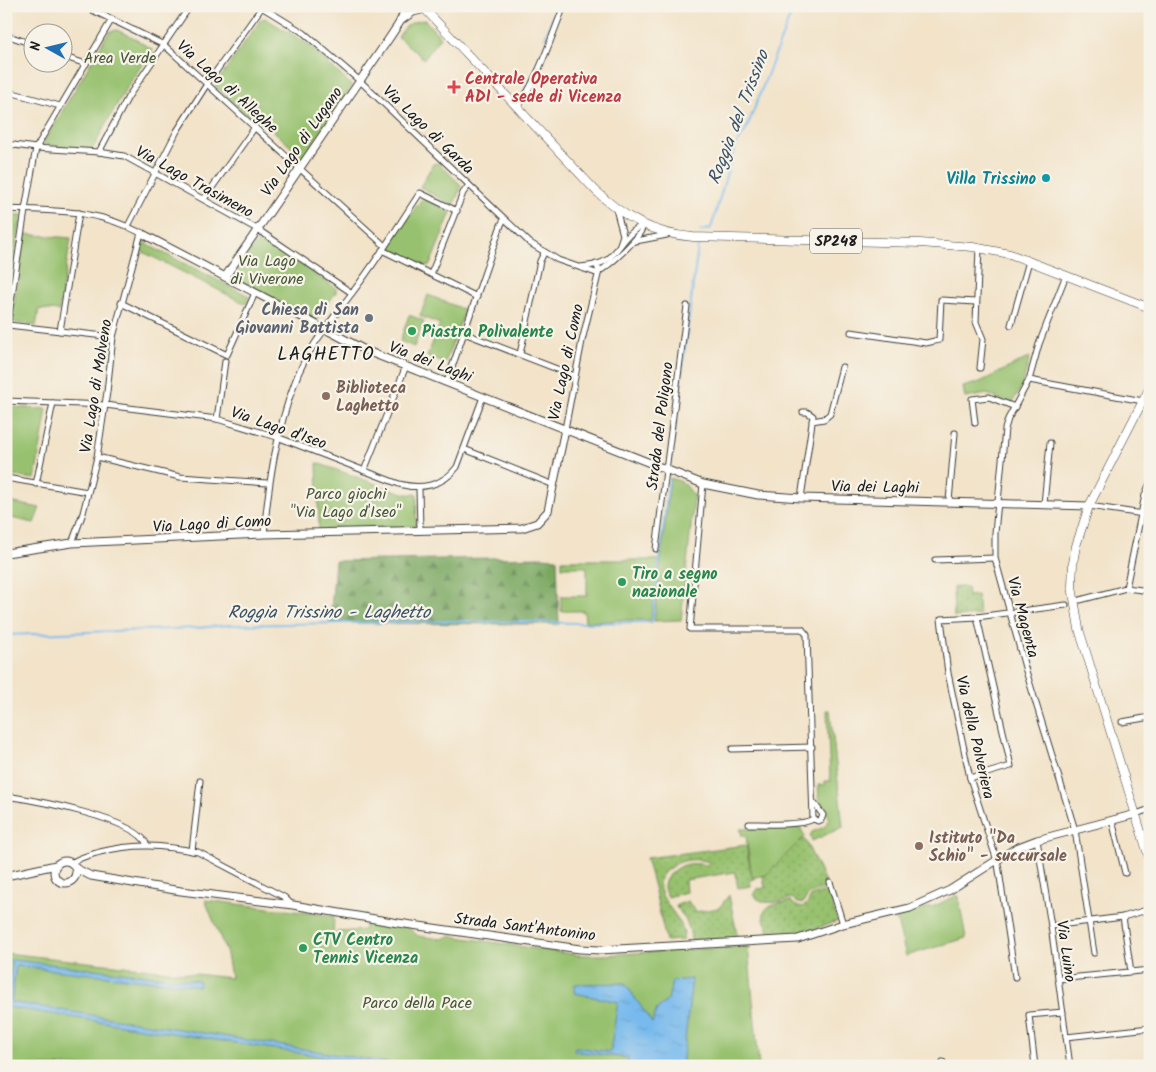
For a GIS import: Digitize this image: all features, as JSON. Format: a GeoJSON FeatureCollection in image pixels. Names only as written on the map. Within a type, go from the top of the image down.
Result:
{"type":"FeatureCollection","features":[{"type":"Feature","properties":{"kind":"main road","name":"SP248"},"geometry":{"type":"LineString","coordinates":[[424,8],[595,190],[616,209],[643,225],[671,234],[693,237],[920,243],[979,248],[1010,254],[1150,308]]}},
{"type":"Feature","properties":{"kind":"main road"},"geometry":{"type":"LineString","coordinates":[[1150,387],[1146,402],[1089,506],[1076,546],[1072,586],[1079,629],[1150,861]]}},
{"type":"Feature","properties":{"kind":"street","name":"Via Lago di Alleghe"},"geometry":{"type":"LineString","coordinates":[[84,6],[164,45],[300,168],[384,248],[477,297]]}},
{"type":"Feature","properties":{"kind":"street"},"geometry":{"type":"LineString","coordinates":[[99,152],[128,96],[190,6]]}},
{"type":"Feature","properties":{"kind":"street","name":"Via Lago di Lugano"},"geometry":{"type":"LineString","coordinates":[[225,277],[400,22],[406,6]]}},
{"type":"Feature","properties":{"kind":"street"},"geometry":{"type":"LineString","coordinates":[[517,108],[527,95],[535,79],[564,6]]}},
{"type":"Feature","properties":{"kind":"street"},"geometry":{"type":"LineString","coordinates":[[128,226],[154,172],[177,131],[207,84],[261,7]]}},
{"type":"Feature","properties":{"kind":"street","name":"Via Lago di Garda"},"geometry":{"type":"LineString","coordinates":[[261,7],[304,33],[360,81],[530,243],[558,260],[596,273],[600,272]]}},
{"type":"Feature","properties":{"kind":"street","name":"Via Lago di Lugano"},"geometry":{"type":"LineString","coordinates":[[400,22],[413,12],[424,8]]}},
{"type":"Feature","properties":{"kind":"street"},"geometry":{"type":"LineString","coordinates":[[6,334],[36,148],[112,18]]}},
{"type":"Feature","properties":{"kind":"street"},"geometry":{"type":"LineString","coordinates":[[6,35],[22,41]]}},
{"type":"Feature","properties":{"kind":"street"},"geometry":{"type":"LineString","coordinates":[[72,59],[86,64]]}},
{"type":"Feature","properties":{"kind":"street"},"geometry":{"type":"LineString","coordinates":[[6,91],[60,106]]}},
{"type":"Feature","properties":{"kind":"street"},"geometry":{"type":"LineString","coordinates":[[204,199],[255,127]]}},
{"type":"Feature","properties":{"kind":"street","name":"Via Lago Trasimeno"},"geometry":{"type":"LineString","coordinates":[[6,144],[124,156],[257,229],[352,293]]}},
{"type":"Feature","properties":{"kind":"street"},"geometry":{"type":"LineString","coordinates":[[431,274],[463,193],[469,185]]}},
{"type":"Feature","properties":{"kind":"street"},"geometry":{"type":"LineString","coordinates":[[264,534],[268,483],[277,437],[295,381],[324,329],[384,248],[420,193],[456,211]]}},
{"type":"Feature","properties":{"kind":"street","name":"Via dei Laghi"},"geometry":{"type":"LineString","coordinates":[[6,208],[79,213],[104,217],[128,226],[367,351],[703,484],[758,494],[801,498],[1089,506]]}},
{"type":"Feature","properties":{"kind":"street"},"geometry":{"type":"LineString","coordinates":[[616,209],[623,235],[620,244]]}},
{"type":"Feature","properties":{"kind":"street"},"geometry":{"type":"LineString","coordinates":[[60,331],[79,213]]}},
{"type":"Feature","properties":{"kind":"street"},"geometry":{"type":"LineString","coordinates":[[447,382],[504,219]]}},
{"type":"Feature","properties":{"kind":"street"},"geometry":{"type":"LineString","coordinates":[[580,268],[609,258],[636,228],[643,225],[643,230],[636,241],[600,272],[596,264]]}},
{"type":"Feature","properties":{"kind":"street","name":"Via Lago di Molveno"},"geometry":{"type":"LineString","coordinates":[[72,543],[97,456],[113,337],[142,233]]}},
{"type":"Feature","properties":{"kind":"street"},"geometry":{"type":"LineString","coordinates":[[636,241],[652,236],[671,234]]}},
{"type":"Feature","properties":{"kind":"street"},"geometry":{"type":"LineString","coordinates":[[979,248],[976,325],[982,340],[980,368]]}},
{"type":"Feature","properties":{"kind":"street"},"geometry":{"type":"LineString","coordinates":[[520,354],[540,261],[544,253]]}},
{"type":"Feature","properties":{"kind":"street"},"geometry":{"type":"LineString","coordinates":[[1011,325],[1029,261]]}},
{"type":"Feature","properties":{"kind":"street","name":"Via Lago di Como"},"geometry":{"type":"LineString","coordinates":[[6,553],[72,543],[264,534],[522,528],[537,523],[548,511],[582,341],[600,272]]}},
{"type":"Feature","properties":{"kind":"street","name":"Via Magenta"},"geometry":{"type":"LineString","coordinates":[[1066,276],[1039,344],[1029,380],[1008,419],[1005,429],[995,558],[1009,612],[1075,830],[1094,953]]}},
{"type":"Feature","properties":{"kind":"street"},"geometry":{"type":"LineString","coordinates":[[217,419],[226,358],[255,293]]}},
{"type":"Feature","properties":{"kind":"street"},"geometry":{"type":"LineString","coordinates":[[851,332],[931,343],[939,340],[941,300],[976,302]]}},
{"type":"Feature","properties":{"kind":"street"},"geometry":{"type":"LineString","coordinates":[[122,303],[226,358]]}},
{"type":"Feature","properties":{"kind":"street","name":"Strada del Poligono"},"geometry":{"type":"LineString","coordinates":[[656,549],[687,306]]}},
{"type":"Feature","properties":{"kind":"street"},"geometry":{"type":"LineString","coordinates":[[8,325],[113,337]]}},
{"type":"Feature","properties":{"kind":"street"},"geometry":{"type":"LineString","coordinates":[[464,333],[575,376]]}},
{"type":"Feature","properties":{"kind":"street"},"geometry":{"type":"LineString","coordinates":[[364,471],[406,366]]}},
{"type":"Feature","properties":{"kind":"street"},"geometry":{"type":"LineString","coordinates":[[812,421],[824,419],[830,414],[842,367]]}},
{"type":"Feature","properties":{"kind":"street"},"geometry":{"type":"LineString","coordinates":[[1029,380],[1146,402]]}},
{"type":"Feature","properties":{"kind":"street"},"geometry":{"type":"LineString","coordinates":[[420,530],[419,488],[436,484],[451,475],[457,467],[483,397]]}},
{"type":"Feature","properties":{"kind":"street"},"geometry":{"type":"LineString","coordinates":[[975,423],[972,400],[993,398],[1015,407]]}},
{"type":"Feature","properties":{"kind":"street","name":"Via Lago d'Iseo"},"geometry":{"type":"LineString","coordinates":[[6,401],[105,405],[217,419],[277,437],[399,484],[419,488]]}},
{"type":"Feature","properties":{"kind":"street"},"geometry":{"type":"LineString","coordinates":[[36,484],[53,403]]}},
{"type":"Feature","properties":{"kind":"street"},"geometry":{"type":"LineString","coordinates":[[801,498],[812,421],[811,414],[803,412]]}},
{"type":"Feature","properties":{"kind":"street"},"geometry":{"type":"LineString","coordinates":[[949,501],[955,433]]}},
{"type":"Feature","properties":{"kind":"street"},"geometry":{"type":"LineString","coordinates":[[1044,504],[1050,443]]}},
{"type":"Feature","properties":{"kind":"street"},"geometry":{"type":"LineString","coordinates":[[464,449],[554,485]]}},
{"type":"Feature","properties":{"kind":"street"},"geometry":{"type":"LineString","coordinates":[[97,456],[180,478],[268,483]]}},
{"type":"Feature","properties":{"kind":"street"},"geometry":{"type":"LineString","coordinates":[[6,478],[88,492]]}},
{"type":"Feature","properties":{"kind":"street"},"geometry":{"type":"LineString","coordinates":[[1126,588],[1145,494],[1150,483]]}},
{"type":"Feature","properties":{"kind":"street"},"geometry":{"type":"LineString","coordinates":[[703,484],[690,629],[802,629],[807,635],[813,819]]}},
{"type":"Feature","properties":{"kind":"street"},"geometry":{"type":"LineString","coordinates":[[1089,506],[1150,515]]}},
{"type":"Feature","properties":{"kind":"street"},"geometry":{"type":"LineString","coordinates":[[935,560],[995,558]]}},
{"type":"Feature","properties":{"kind":"street"},"geometry":{"type":"LineString","coordinates":[[1080,600],[1126,588],[1150,591]]}},
{"type":"Feature","properties":{"kind":"street"},"geometry":{"type":"LineString","coordinates":[[970,778],[1011,766],[977,617],[1066,605]]}},
{"type":"Feature","properties":{"kind":"street","name":"Via della Polveriera"},"geometry":{"type":"LineString","coordinates":[[977,617],[941,619],[948,672],[970,778],[997,859],[1015,977]]}},
{"type":"Feature","properties":{"kind":"street"},"geometry":{"type":"LineString","coordinates":[[1122,722],[1150,717]]}},
{"type":"Feature","properties":{"kind":"street"},"geometry":{"type":"LineString","coordinates":[[732,749],[812,747]]}},
{"type":"Feature","properties":{"kind":"street"},"geometry":{"type":"LineString","coordinates":[[192,851],[200,781]]}},
{"type":"Feature","properties":{"kind":"street"},"geometry":{"type":"LineString","coordinates":[[6,796],[58,806],[117,823],[139,834],[144,838],[147,845]]}},
{"type":"Feature","properties":{"kind":"street"},"geometry":{"type":"LineString","coordinates":[[749,824],[798,823],[813,819],[821,820],[823,815],[813,803]]}},
{"type":"Feature","properties":{"kind":"street"},"geometry":{"type":"LineString","coordinates":[[1136,814],[1150,809]]}},
{"type":"Feature","properties":{"kind":"street","name":"Strada Sant'Antonino"},"geometry":{"type":"LineString","coordinates":[[6,876],[56,865],[65,861],[91,876],[227,898],[293,905],[481,936],[591,950],[712,942],[784,941],[798,939],[843,924],[910,908],[968,880],[1016,848],[1037,840],[1136,814]]}},
{"type":"Feature","properties":{"kind":"street"},"geometry":{"type":"LineString","coordinates":[[1112,820],[1125,873]]}},
{"type":"Feature","properties":{"kind":"street","name":"Via Luino"},"geometry":{"type":"LineString","coordinates":[[1037,840],[1070,1066]]}},
{"type":"Feature","properties":{"kind":"street","name":"Strada Sant'Antonino"},"geometry":{"type":"LineString","coordinates":[[73,866],[83,857],[122,847],[147,845],[198,852],[284,897],[293,905]]}},
{"type":"Feature","properties":{"kind":"street"},"geometry":{"type":"LineString","coordinates":[[55,878],[56,865]]}},
{"type":"Feature","properties":{"kind":"street"},"geometry":{"type":"LineString","coordinates":[[72,881],[76,875],[73,866]]}},
{"type":"Feature","properties":{"kind":"street","name":"Strada Sant'Antonino"},"geometry":{"type":"LineString","coordinates":[[33,870],[44,872],[65,884],[91,876]]}},
{"type":"Feature","properties":{"kind":"street"},"geometry":{"type":"LineString","coordinates":[[830,882],[843,924]]}},
{"type":"Feature","properties":{"kind":"street"},"geometry":{"type":"LineString","coordinates":[[1051,926],[1123,917],[1150,909]]}},
{"type":"Feature","properties":{"kind":"street"},"geometry":{"type":"LineString","coordinates":[[1123,917],[1131,972]]}},
{"type":"Feature","properties":{"kind":"street"},"geometry":{"type":"LineString","coordinates":[[1058,979],[1150,970]]}},
{"type":"Feature","properties":{"kind":"street"},"geometry":{"type":"LineString","coordinates":[[1035,1066],[1028,1015],[1063,1012]]}},
{"type":"Feature","properties":{"kind":"street"},"geometry":{"type":"LineString","coordinates":[[1066,1037],[1150,1028]]}},
{"type":"Feature","properties":{"kind":"green space"},"geometry":{"type":"Polygon","coordinates":[[[265,18],[309,45],[352,86],[301,161],[291,147],[265,123],[255,123],[216,87],[216,84],[261,19],[265,18]]]}},
{"type":"Feature","properties":{"kind":"green space"},"geometry":{"type":"Polygon","coordinates":[[[425,20],[440,37],[424,59],[398,37],[409,24],[425,20]]]}},
{"type":"Feature","properties":{"kind":"green space","name":"Area Verde"},"geometry":{"type":"Polygon","coordinates":[[[117,30],[153,50],[121,97],[94,147],[92,150],[85,151],[43,144],[107,35],[111,31],[117,30]]]}},
{"type":"Feature","properties":{"kind":"green space"},"geometry":{"type":"Polygon","coordinates":[[[438,163],[459,183],[461,188],[452,205],[420,187],[433,164],[438,163]]]}},
{"type":"Feature","properties":{"kind":"green space"},"geometry":{"type":"Polygon","coordinates":[[[426,199],[451,212],[430,265],[426,266],[390,248],[389,245],[421,200],[426,199]]]}},
{"type":"Feature","properties":{"kind":"green space"},"geometry":{"type":"Polygon","coordinates":[[[6,214],[22,215],[6,302],[6,214]]]}},
{"type":"Feature","properties":{"kind":"green space"},"geometry":{"type":"Polygon","coordinates":[[[24,234],[71,238],[59,311],[39,309],[36,326],[11,322],[24,234]]]}},
{"type":"Feature","properties":{"kind":"green space","name":"Via Lago di Viverone"},"geometry":{"type":"Polygon","coordinates":[[[263,239],[336,288],[336,292],[317,319],[315,320],[234,278],[234,275],[259,240],[263,239]]]}},
{"type":"Feature","properties":{"kind":"green space"},"geometry":{"type":"Polygon","coordinates":[[[142,242],[245,294],[249,297],[246,304],[139,250],[142,242]]]}},
{"type":"Feature","properties":{"kind":"green space"},"geometry":{"type":"Polygon","coordinates":[[[428,295],[465,310],[445,363],[427,357],[440,324],[420,316],[428,295]]]}},
{"type":"Feature","properties":{"kind":"green space","name":"Piastra Polivalente"},"geometry":{"type":"Polygon","coordinates":[[[409,315],[424,321],[414,347],[400,341],[409,315]]]}},
{"type":"Feature","properties":{"kind":"green space"},"geometry":{"type":"Polygon","coordinates":[[[1030,357],[1022,386],[1012,403],[1009,404],[987,394],[965,398],[963,387],[980,382],[1030,357]]]}},
{"type":"Feature","properties":{"kind":"green space"},"geometry":{"type":"Polygon","coordinates":[[[6,407],[47,409],[35,479],[6,475],[6,407]]]}},
{"type":"Feature","properties":{"kind":"green space","name":"Parco giochi \"Via Lago d'Iseo\""},"geometry":{"type":"Polygon","coordinates":[[[317,463],[393,490],[407,494],[417,494],[416,526],[319,530],[317,463]]]}},
{"type":"Feature","properties":{"kind":"green space"},"geometry":{"type":"Polygon","coordinates":[[[670,478],[685,484],[694,498],[681,620],[654,621],[670,478]]]}},
{"type":"Feature","properties":{"kind":"green space"},"geometry":{"type":"Polygon","coordinates":[[[9,502],[40,508],[34,523],[6,517],[9,502]]]}},
{"type":"Feature","properties":{"kind":"green space"},"geometry":{"type":"Polygon","coordinates":[[[557,558],[559,624],[330,623],[335,561],[557,558]]]}},
{"type":"Feature","properties":{"kind":"green space","name":"Tiro a segno nazionale"},"geometry":{"type":"Polygon","coordinates":[[[562,560],[659,560],[651,620],[585,622],[584,611],[561,611],[561,596],[587,596],[587,567],[562,567],[562,560]]]}},
{"type":"Feature","properties":{"kind":"green space"},"geometry":{"type":"Polygon","coordinates":[[[953,587],[967,587],[968,596],[977,595],[979,615],[954,617],[953,587]]]}},
{"type":"Feature","properties":{"kind":"green space"},"geometry":{"type":"Polygon","coordinates":[[[827,710],[830,710],[843,827],[812,841],[810,836],[812,832],[824,827],[828,819],[819,802],[818,785],[825,785],[825,781],[830,781],[827,710]]]}},
{"type":"Feature","properties":{"kind":"green space"},"geometry":{"type":"Polygon","coordinates":[[[800,827],[805,837],[766,875],[752,878],[746,836],[742,836],[740,829],[800,827]]]}},
{"type":"Feature","properties":{"kind":"green space"},"geometry":{"type":"Polygon","coordinates":[[[802,839],[805,840],[828,888],[809,894],[802,904],[792,898],[767,902],[753,895],[757,889],[765,888],[763,876],[802,839]]]}},
{"type":"Feature","properties":{"kind":"green space"},"geometry":{"type":"Polygon","coordinates":[[[746,845],[752,877],[755,877],[755,879],[750,880],[751,886],[738,888],[735,872],[685,880],[686,892],[668,897],[664,886],[665,881],[672,872],[688,864],[708,865],[709,862],[699,860],[684,861],[675,864],[662,875],[659,883],[661,892],[682,927],[684,935],[682,940],[666,941],[646,858],[746,845]]]}},
{"type":"Feature","properties":{"kind":"green space"},"geometry":{"type":"Polygon","coordinates":[[[828,891],[838,921],[798,935],[770,938],[764,919],[765,911],[768,908],[791,901],[797,906],[803,907],[811,896],[828,891]]]}},
{"type":"Feature","properties":{"kind":"green space"},"geometry":{"type":"Polygon","coordinates":[[[729,895],[738,939],[691,940],[688,926],[676,907],[677,905],[688,901],[695,912],[719,908],[729,895]]]}},
{"type":"Feature","properties":{"kind":"green space"},"geometry":{"type":"Polygon","coordinates":[[[958,895],[966,938],[906,956],[896,917],[932,907],[958,895]]]}},
{"type":"Feature","properties":{"kind":"green space","name":"Parco della Pace"},"geometry":{"type":"Polygon","coordinates":[[[205,900],[334,916],[333,936],[337,932],[365,930],[364,921],[409,928],[418,936],[442,939],[450,936],[578,955],[748,946],[759,1066],[6,1066],[6,953],[231,978],[227,954],[205,900]]]}},
{"type":"Feature","properties":{"kind":"water"},"geometry":{"type":"Polygon","coordinates":[[[6,960],[199,981],[199,986],[16,966],[11,1002],[390,1063],[393,1066],[382,1066],[6,1007],[12,963],[6,962],[6,960]]]}},
{"type":"Feature","properties":{"kind":"water"},"geometry":{"type":"Polygon","coordinates":[[[692,979],[682,1066],[627,1066],[628,1058],[574,1051],[575,1047],[610,1052],[618,1002],[574,993],[575,984],[625,983],[652,1023],[657,1009],[668,1000],[672,981],[692,979]]]}},
{"type":"Feature","properties":{"kind":"waterway"},"geometry":{"type":"LineString","coordinates":[[545,38],[557,6]]}},
{"type":"Feature","properties":{"kind":"waterway","name":"Roggia del Trissino"},"geometry":{"type":"LineString","coordinates":[[700,231],[710,229],[712,225],[736,145],[746,130],[794,6]]}},
{"type":"Feature","properties":{"kind":"waterway","name":"Roggia del Trissino"},"geometry":{"type":"LineString","coordinates":[[670,464],[698,246]]}},
{"type":"Feature","properties":{"kind":"waterway","name":"Roggia Trissino - Laghetto"},"geometry":{"type":"LineString","coordinates":[[6,635],[197,628],[229,625],[463,621],[652,622],[669,479]]}},
{"type":"Feature","properties":{"kind":"place","name":"Centrale Operativa ADI - sede di Vicenza"},"geometry":{"type":"Point","coordinates":[454,87]}},
{"type":"Feature","properties":{"kind":"place","name":"Villa Trissino"},"geometry":{"type":"Point","coordinates":[1046,178]}},
{"type":"Feature","properties":{"kind":"place","name":"Chiesa di San Giovanni Battista"},"geometry":{"type":"Point","coordinates":[369,318]}},
{"type":"Feature","properties":{"kind":"place","name":"Piastra Polivalente"},"geometry":{"type":"Point","coordinates":[412,331]}},
{"type":"Feature","properties":{"kind":"place","name":"Biblioteca Laghetto"},"geometry":{"type":"Point","coordinates":[326,396]}},
{"type":"Feature","properties":{"kind":"place","name":"Tiro a segno nazionale"},"geometry":{"type":"Point","coordinates":[622,582]}},
{"type":"Feature","properties":{"kind":"place","name":"Istituto \"Da Schio\" - succursale"},"geometry":{"type":"Point","coordinates":[919,846]}},
{"type":"Feature","properties":{"kind":"place","name":"CTV Centro Tennis Vicenza"},"geometry":{"type":"Point","coordinates":[303,948]}},
{"type":"Feature","properties":{"kind":"district","name":"LAGHETTO"},"geometry":{"type":"Point","coordinates":[326,353]}}]}
